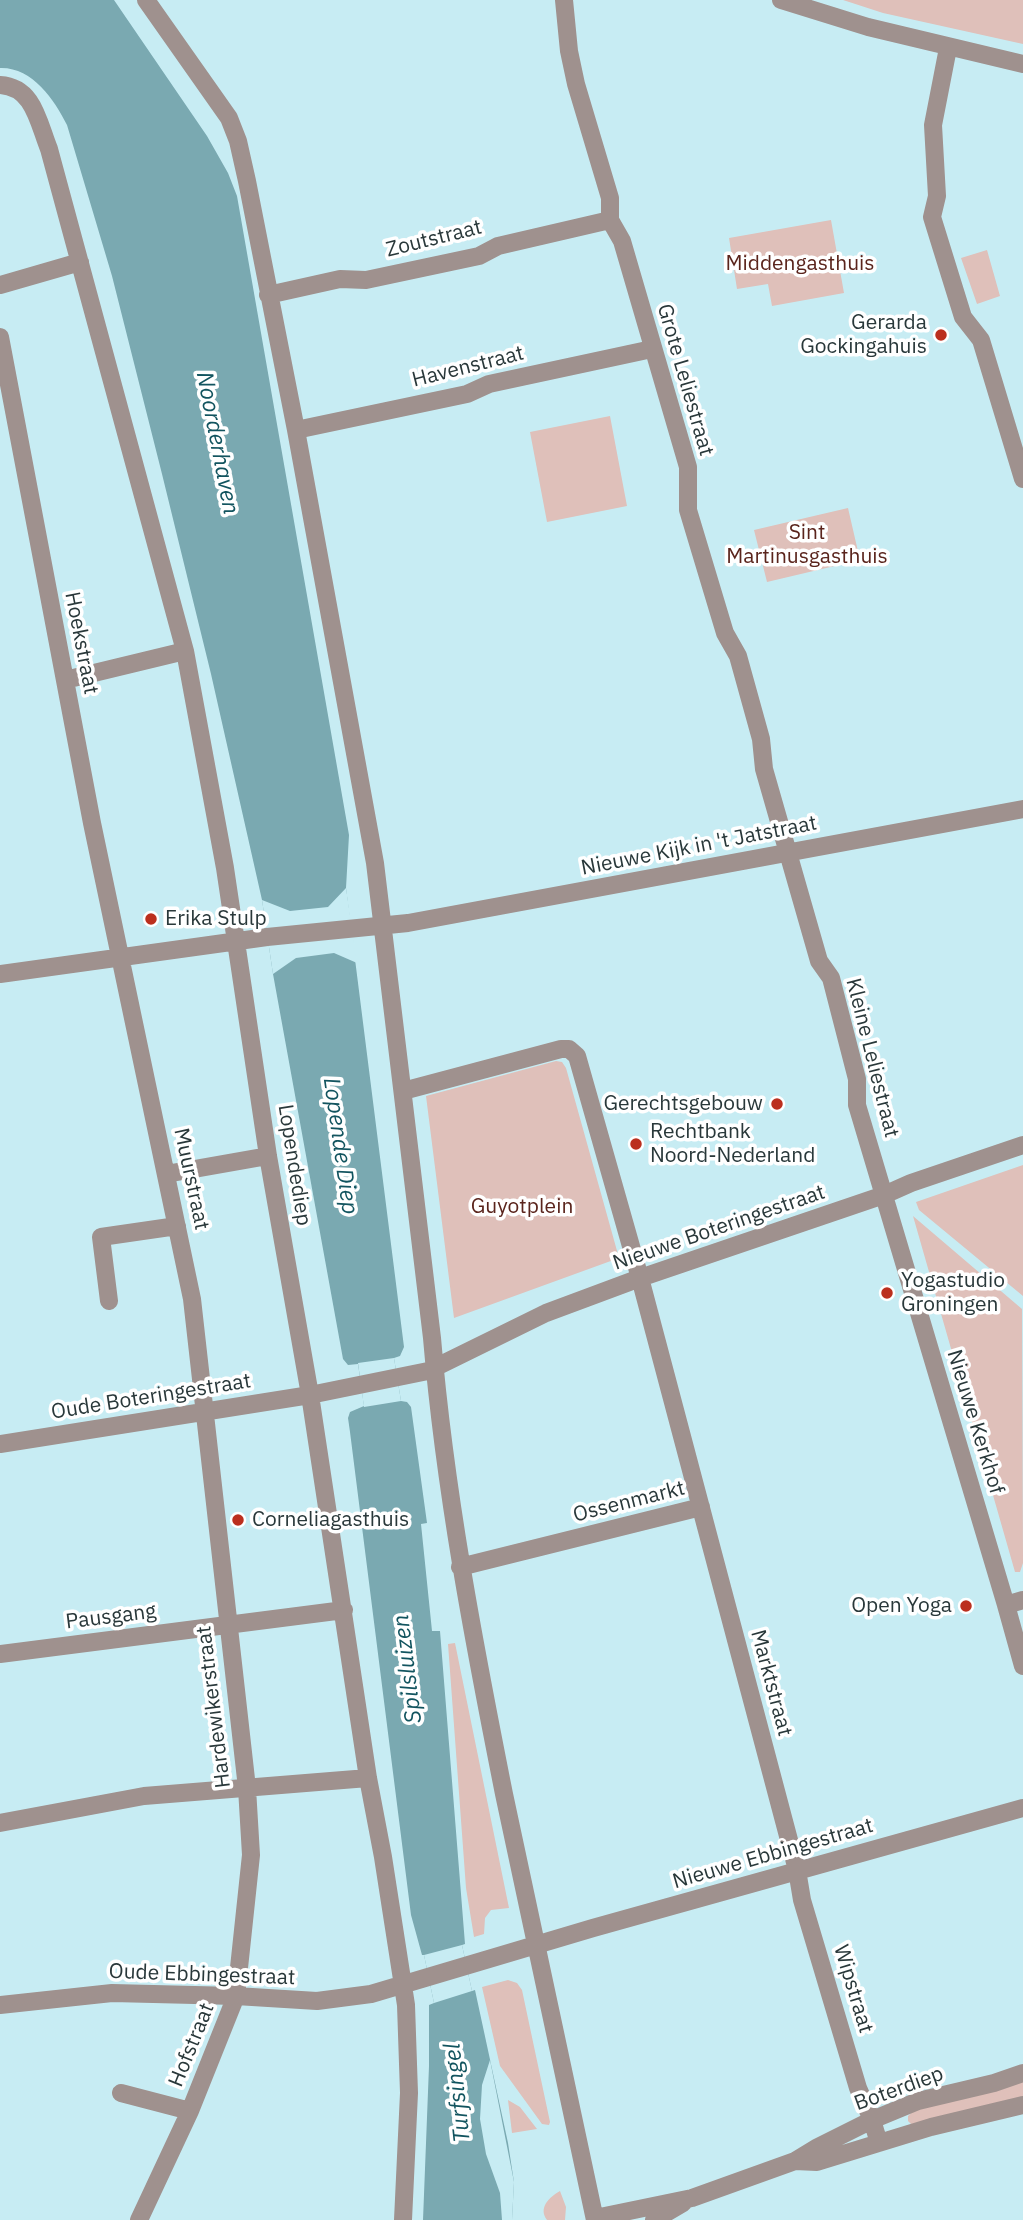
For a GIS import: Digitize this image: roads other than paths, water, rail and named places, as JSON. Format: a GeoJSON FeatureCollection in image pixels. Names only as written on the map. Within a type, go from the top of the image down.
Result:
{"type":"FeatureCollection","features":[{"type":"Feature","properties":{"kind":"street"},"geometry":{"type":"LineString","coordinates":[[146,0],[234,128],[247,181],[296,430],[375,863],[460,1567],[536,1946],[595,2219]]}},
{"type":"Feature","properties":{"kind":"street","name":"Grote Leliestraat"},"geometry":{"type":"LineString","coordinates":[[564,0],[569,51],[576,84],[610,198],[610,220],[622,241],[688,467],[688,510],[725,633],[738,656],[761,739],[764,769],[787,853]]}},
{"type":"Feature","properties":{"kind":"street"},"geometry":{"type":"LineString","coordinates":[[781,0],[868,27],[1023,64]]}},
{"type":"Feature","properties":{"kind":"street"},"geometry":{"type":"LineString","coordinates":[[948,48],[933,125],[937,195],[932,217],[963,317],[981,340],[1023,479]]}},
{"type":"Feature","properties":{"kind":"street"},"geometry":{"type":"LineString","coordinates":[[0,85],[12,85],[23,91],[30,100],[49,149],[185,651],[237,941]]}},
{"type":"Feature","properties":{"kind":"street","name":"Zoutstraat"},"geometry":{"type":"LineString","coordinates":[[268,295],[340,279],[366,280],[479,256],[498,246],[610,220]]}},
{"type":"Feature","properties":{"kind":"street"},"geometry":{"type":"LineString","coordinates":[[0,285],[80,262]]}},
{"type":"Feature","properties":{"kind":"street","name":"Hoekstraat"},"geometry":{"type":"LineString","coordinates":[[0,337],[121,956]]}},
{"type":"Feature","properties":{"kind":"street","name":"Havenstraat"},"geometry":{"type":"LineString","coordinates":[[296,430],[467,394],[489,384],[652,349]]}},
{"type":"Feature","properties":{"kind":"street"},"geometry":{"type":"LineString","coordinates":[[65,680],[185,651]]}},
{"type":"Feature","properties":{"kind":"street","name":"Nieuwe Kijk in 't Jatstraat"},"geometry":{"type":"LineString","coordinates":[[0,974],[267,937],[408,923],[1023,809]]}},
{"type":"Feature","properties":{"kind":"street","name":"Kleine Leliestraat"},"geometry":{"type":"LineString","coordinates":[[787,853],[818,961],[831,978],[857,1079],[858,1105],[884,1195]]}},
{"type":"Feature","properties":{"kind":"street","name":"Lopendediep"},"geometry":{"type":"LineString","coordinates":[[237,941],[268,1156],[310,1395]]}},
{"type":"Feature","properties":{"kind":"street","name":"Muurstraat"},"geometry":{"type":"LineString","coordinates":[[121,956],[192,1299],[205,1412]]}},
{"type":"Feature","properties":{"kind":"street"},"geometry":{"type":"LineString","coordinates":[[403,1091],[569,1049],[577,1056],[640,1278]]}},
{"type":"Feature","properties":{"kind":"street","name":"Nieuwe Boteringestraat"},"geometry":{"type":"LineString","coordinates":[[361,1385],[435,1368],[546,1313],[1023,1145]]}},
{"type":"Feature","properties":{"kind":"street"},"geometry":{"type":"LineString","coordinates":[[166,1174],[268,1156]]}},
{"type":"Feature","properties":{"kind":"street","name":"Nieuwe Kerkhof"},"geometry":{"type":"LineString","coordinates":[[884,1195],[1014,1602],[1023,1666]]}},
{"type":"Feature","properties":{"kind":"street"},"geometry":{"type":"LineString","coordinates":[[109,1301],[101,1237],[177,1226]]}},
{"type":"Feature","properties":{"kind":"street","name":"Ossenmarkt"},"geometry":{"type":"LineString","coordinates":[[460,1567],[701,1507],[640,1278]]}},
{"type":"Feature","properties":{"kind":"street","name":"Oude Boteringestraat"},"geometry":{"type":"LineString","coordinates":[[0,1444],[361,1385]]}},
{"type":"Feature","properties":{"kind":"street"},"geometry":{"type":"LineString","coordinates":[[310,1395],[402,1985],[409,2049],[403,2220]]}},
{"type":"Feature","properties":{"kind":"street","name":"Hardewikerstraat"},"geometry":{"type":"LineString","coordinates":[[205,1412],[247,1788],[251,1855],[236,1996]]}},
{"type":"Feature","properties":{"kind":"street","name":"Marktstraat"},"geometry":{"type":"LineString","coordinates":[[701,1507],[797,1870]]}},
{"type":"Feature","properties":{"kind":"street","name":"Pausgang"},"geometry":{"type":"LineString","coordinates":[[0,1654],[344,1610]]}},
{"type":"Feature","properties":{"kind":"street"},"geometry":{"type":"LineString","coordinates":[[0,1823],[144,1796],[368,1778]]}},
{"type":"Feature","properties":{"kind":"street","name":"Nieuwe Ebbingestraat"},"geometry":{"type":"LineString","coordinates":[[467,1967],[797,1870],[1023,1808]]}},
{"type":"Feature","properties":{"kind":"street","name":"Wipstraat"},"geometry":{"type":"LineString","coordinates":[[797,1870],[802,1900],[854,2075],[879,2143]]}},
{"type":"Feature","properties":{"kind":"street","name":"Oude Ebbingestraat"},"geometry":{"type":"LineString","coordinates":[[0,2005],[112,1993],[317,2001],[371,1994],[467,1967]]}},
{"type":"Feature","properties":{"kind":"street","name":"Hofstraat"},"geometry":{"type":"LineString","coordinates":[[139,2220],[190,2111],[236,1996]]}},
{"type":"Feature","properties":{"kind":"street","name":"Boterdiep"},"geometry":{"type":"LineString","coordinates":[[595,2219],[692,2198],[795,2161],[872,2120],[918,2101],[994,2083],[1023,2073]]}},
{"type":"Feature","properties":{"kind":"street","name":"Hofstraat"},"geometry":{"type":"LineString","coordinates":[[121,2093],[190,2111]]}},
{"type":"Feature","properties":{"kind":"street","name":"Boterdiep"},"geometry":{"type":"LineString","coordinates":[[795,2161],[817,2162],[931,2126],[1023,2105]]}},
{"type":"Feature","properties":{"kind":"street","name":"Boterdiep"},"geometry":{"type":"LineString","coordinates":[[654,2220],[692,2198]]}},
{"type":"Feature","properties":{"kind":"water"},"geometry":{"type":"Polygon","coordinates":[[[0,0],[114,0],[207,136],[228,173],[237,196],[349,835],[346,888],[404,1347],[400,1356],[394,1358],[401,1401],[407,1402],[411,1407],[427,1523],[421,1524],[432,1631],[440,1631],[465,1944],[462,1945],[472,1991],[475,1990],[508,2143],[514,2182],[512,2220],[423,2220],[429,2005],[434,2003],[424,1955],[411,1915],[348,1418],[350,1412],[364,1406],[358,1364],[348,1365],[343,1359],[262,900],[211,674],[112,276],[62,115],[49,95],[32,79],[12,69],[0,68],[0,0]]]}},
{"type":"Feature","properties":{"kind":"place","name":"Gerarda Gockingahuis"},"geometry":{"type":"Point","coordinates":[941,335]}},
{"type":"Feature","properties":{"kind":"place","name":"Erika Stulp"},"geometry":{"type":"Point","coordinates":[151,919]}},
{"type":"Feature","properties":{"kind":"place","name":"Gerechtsgebouw"},"geometry":{"type":"Point","coordinates":[777,1104]}},
{"type":"Feature","properties":{"kind":"place","name":"Rechtbank Noord-Nederland"},"geometry":{"type":"Point","coordinates":[636,1144]}},
{"type":"Feature","properties":{"kind":"place","name":"Yogastudio Groningen"},"geometry":{"type":"Point","coordinates":[887,1293]}},
{"type":"Feature","properties":{"kind":"place","name":"Corneliagasthuis"},"geometry":{"type":"Point","coordinates":[238,1520]}},
{"type":"Feature","properties":{"kind":"place","name":"Open Yoga"},"geometry":{"type":"Point","coordinates":[966,1606]}},
{"type":"Feature","properties":{"kind":"park label","name":"Middengasthuis"},"geometry":{"type":"Point","coordinates":[800,264]}},
{"type":"Feature","properties":{"kind":"park label","name":"Sint Martinusgasthuis"},"geometry":{"type":"Point","coordinates":[807,545]}},
{"type":"Feature","properties":{"kind":"park label","name":"Guyotplein"},"geometry":{"type":"Point","coordinates":[522,1207]}},
{"type":"Feature","properties":{"kind":"water label","name":"Noorderhaven"},"geometry":{"type":"Point","coordinates":[217,443]}},
{"type":"Feature","properties":{"kind":"water label","name":"Lopende Diep"},"geometry":{"type":"Point","coordinates":[340,1146]}},
{"type":"Feature","properties":{"kind":"water label","name":"Spilsluizen"},"geometry":{"type":"Point","coordinates":[408,1669]}},
{"type":"Feature","properties":{"kind":"water label","name":"Turfsingel"},"geometry":{"type":"Point","coordinates":[458,2093]}}]}
